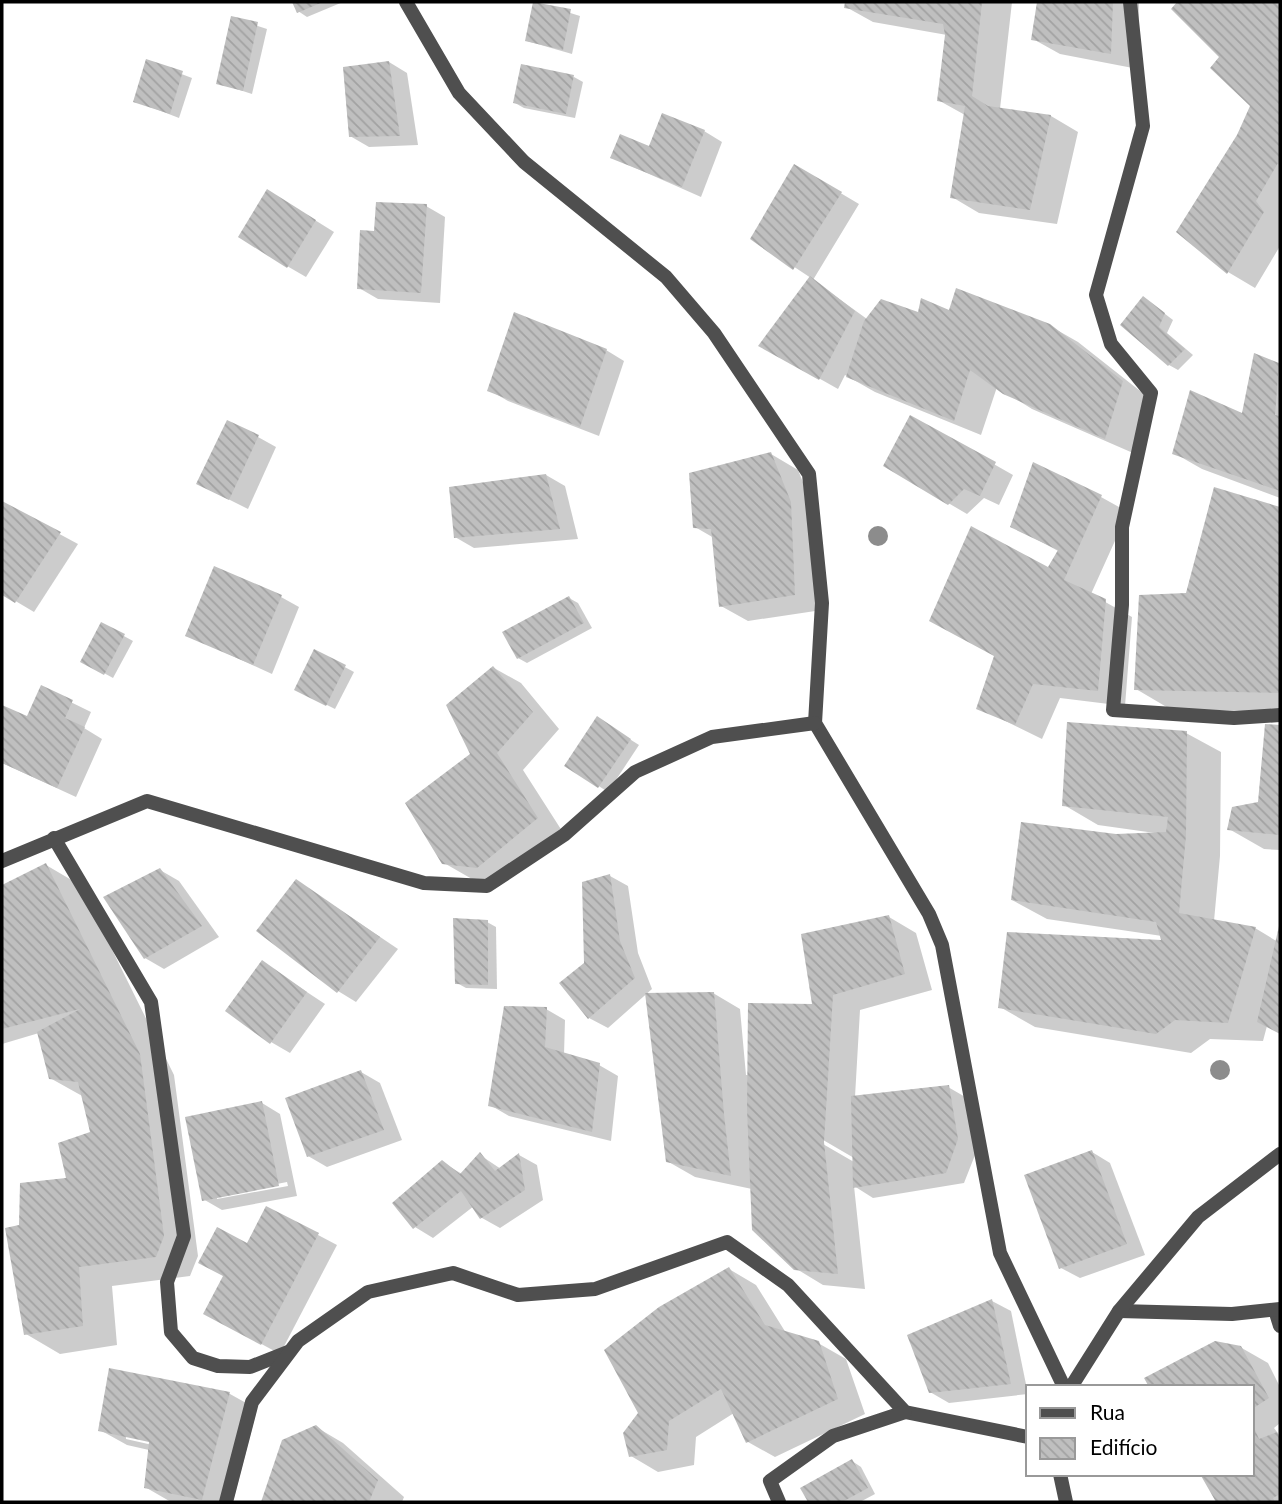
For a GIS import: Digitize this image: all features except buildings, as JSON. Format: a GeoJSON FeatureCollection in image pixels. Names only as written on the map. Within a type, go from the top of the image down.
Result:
{"type":"FeatureCollection","features":[{"type":"Feature","properties":{"kind":"street"},"geometry":{"type":"LineString","coordinates":[[406,2],[459,93],[524,162],[666,277],[715,333],[809,474],[822,603],[816,723],[929,915],[942,945],[1000,1253],[1063,1385]]}},
{"type":"Feature","properties":{"kind":"street"},"geometry":{"type":"LineString","coordinates":[[1130,2],[1143,126],[1096,296],[1111,344],[1151,393],[1122,527],[1122,605],[1113,710],[1234,718],[1280,715]]}},
{"type":"Feature","properties":{"kind":"street"},"geometry":{"type":"LineString","coordinates":[[2,861],[148,801],[424,883],[487,886],[564,835],[635,772],[712,737],[816,723]]}},
{"type":"Feature","properties":{"kind":"street"},"geometry":{"type":"LineString","coordinates":[[54,838],[151,1002],[184,1236],[167,1282],[171,1332],[192,1358],[218,1366],[250,1367],[289,1352]]}},
{"type":"Feature","properties":{"kind":"street"},"geometry":{"type":"LineString","coordinates":[[1073,1385],[1119,1311],[1198,1217],[1280,1154]]}},
{"type":"Feature","properties":{"kind":"street"},"geometry":{"type":"LineString","coordinates":[[226,1502],[251,1402],[298,1340],[368,1292],[453,1273],[518,1295],[595,1289],[727,1242],[788,1285],[905,1412]]}},
{"type":"Feature","properties":{"kind":"street"},"geometry":{"type":"LineString","coordinates":[[1119,1311],[1232,1314],[1277,1310],[1280,1326]]}},
{"type":"Feature","properties":{"kind":"street"},"geometry":{"type":"LineString","coordinates":[[779,1502],[770,1481],[832,1436],[905,1412],[1026,1437]]}},
{"type":"Feature","properties":{"kind":"street"},"geometry":{"type":"LineString","coordinates":[[1060,1476],[1066,1502]]}}]}
